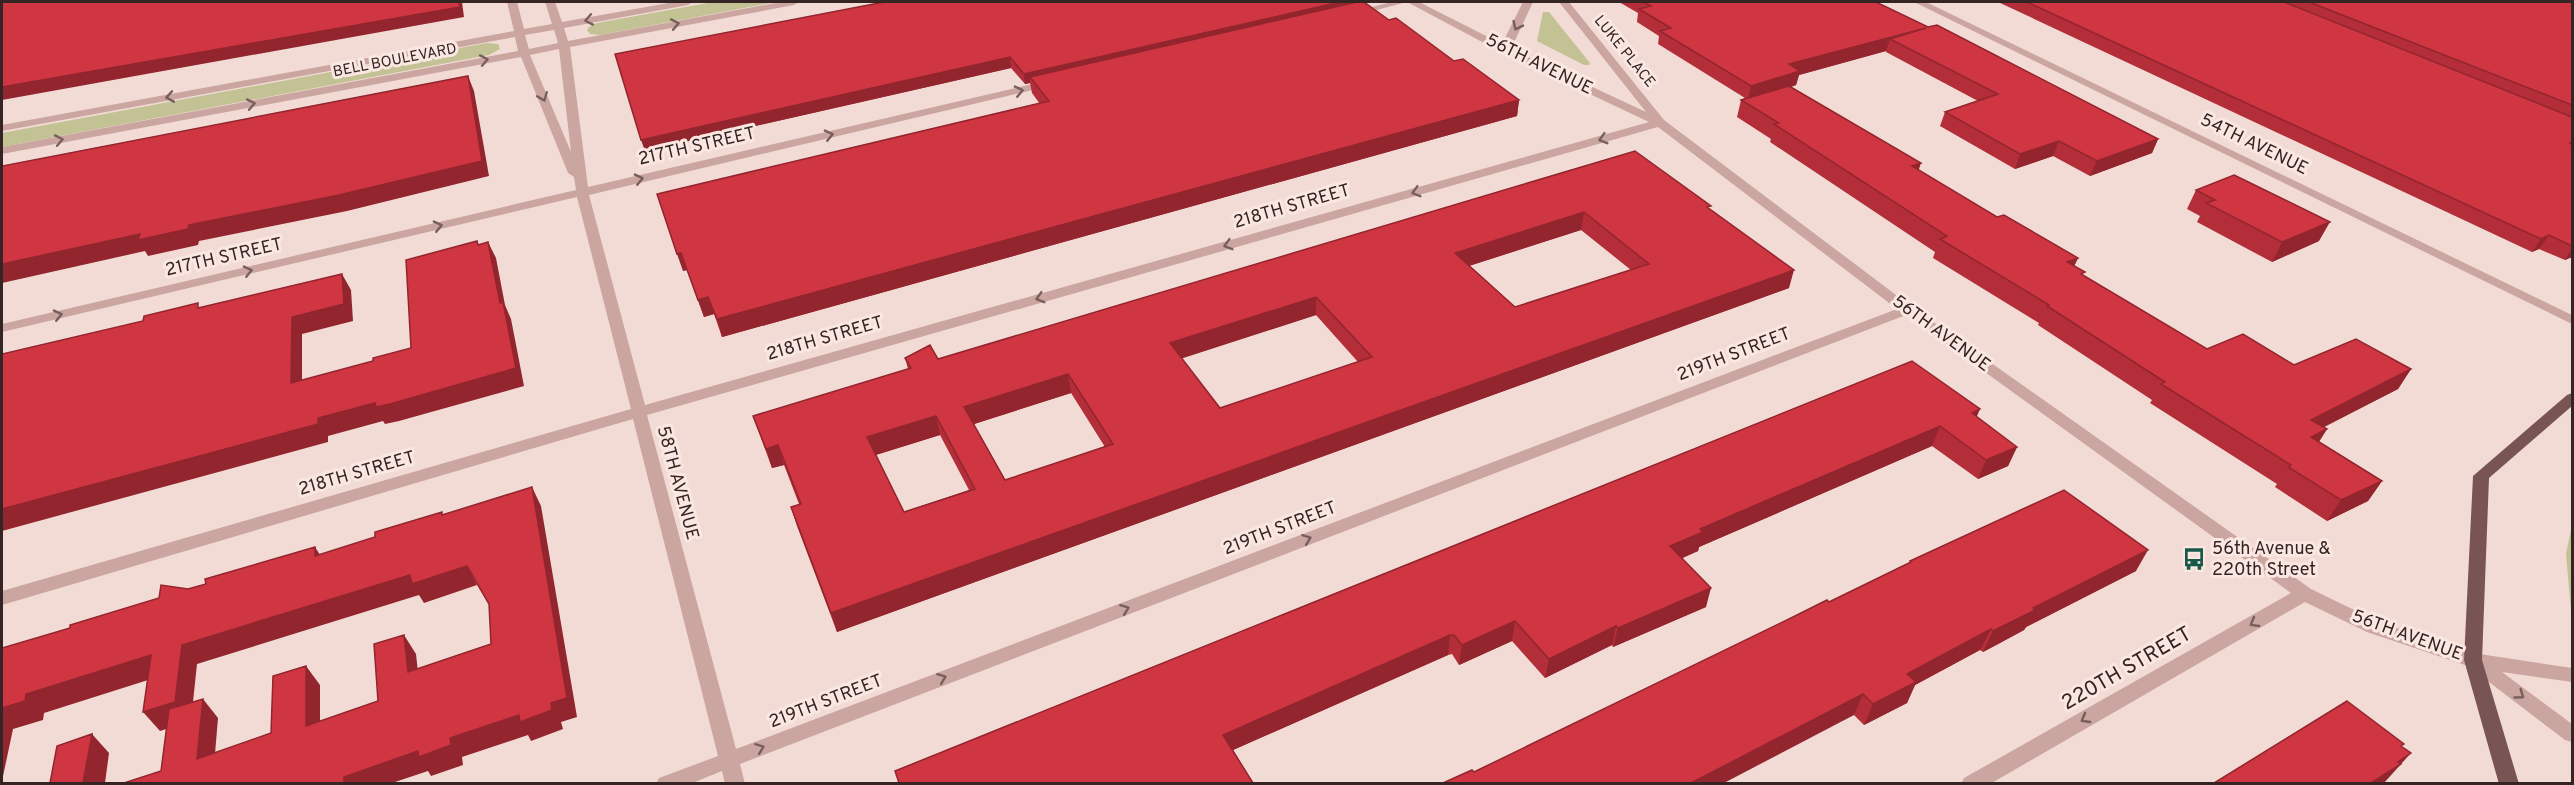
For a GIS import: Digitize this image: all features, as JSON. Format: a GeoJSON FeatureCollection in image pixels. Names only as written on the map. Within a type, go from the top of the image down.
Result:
{"type":"FeatureCollection","features":[{"type":"Feature","properties":{"kind":"main road"},"geometry":{"type":"LineString","coordinates":[[2510,783],[2473,660],[2481,476],[2572,398]]}},
{"type":"Feature","properties":{"kind":"street","name":"58TH AVENUE"},"geometry":{"type":"LineString","coordinates":[[512,2],[524,52],[582,192]]}},
{"type":"Feature","properties":{"kind":"street","name":"58TH AVENUE"},"geometry":{"type":"LineString","coordinates":[[550,2],[564,45],[582,192],[735,783]]}},
{"type":"Feature","properties":{"kind":"street","name":"BELL BOULEVARD"},"geometry":{"type":"LineString","coordinates":[[2,128],[688,2]]}},
{"type":"Feature","properties":{"kind":"street","name":"BELL BOULEVARD"},"geometry":{"type":"LineString","coordinates":[[2,151],[794,2]]}},
{"type":"Feature","properties":{"kind":"street"},"geometry":{"type":"LineString","coordinates":[[1347,14],[1402,2]]}},
{"type":"Feature","properties":{"kind":"street","name":"56TH AVENUE"},"geometry":{"type":"LineString","coordinates":[[1412,2],[1505,50],[1659,123],[1907,310],[2305,594],[2373,627],[2473,660],[2572,675]]}},
{"type":"Feature","properties":{"kind":"street"},"geometry":{"type":"LineString","coordinates":[[1505,50],[1528,2]]}},
{"type":"Feature","properties":{"kind":"street","name":"LUKE PLACE"},"geometry":{"type":"LineString","coordinates":[[1564,2],[1637,91],[1659,123]]}},
{"type":"Feature","properties":{"kind":"street","name":"54TH AVENUE"},"geometry":{"type":"LineString","coordinates":[[1919,2],[2572,320]]}},
{"type":"Feature","properties":{"kind":"street","name":"217TH STREET"},"geometry":{"type":"LineString","coordinates":[[2,328],[1059,81]]}},
{"type":"Feature","properties":{"kind":"street","name":"218TH STREET"},"geometry":{"type":"LineString","coordinates":[[2,598],[639,412],[1659,123]]}},
{"type":"Feature","properties":{"kind":"street","name":"219TH STREET"},"geometry":{"type":"LineString","coordinates":[[666,783],[1907,310]]}},
{"type":"Feature","properties":{"kind":"street","name":"220TH STREET"},"geometry":{"type":"LineString","coordinates":[[1971,783],[2305,594]]}},
{"type":"Feature","properties":{"kind":"street","name":"56TH AVENUE"},"geometry":{"type":"LineString","coordinates":[[2473,660],[2572,734]]}},
{"type":"Feature","properties":{"kind":"green space"},"geometry":{"type":"Polygon","coordinates":[[[713,2],[776,2],[600,35],[590,34],[587,30],[597,23],[713,2]]]}},
{"type":"Feature","properties":{"kind":"green space"},"geometry":{"type":"Polygon","coordinates":[[[1543,12],[1549,12],[1590,63],[1589,65],[1584,65],[1537,41],[1543,12]]]}},
{"type":"Feature","properties":{"kind":"green space"},"geometry":{"type":"Polygon","coordinates":[[[487,43],[498,44],[500,49],[489,55],[2,147],[2,133],[487,43]]]}},
{"type":"Feature","properties":{"kind":"green space"},"geometry":{"type":"Polygon","coordinates":[[[2572,524],[2572,622],[2566,554],[2572,524]]]}},
{"type":"Feature","properties":{"kind":"building"},"geometry":{"type":"Polygon","coordinates":[[[2,2],[459,2],[460,7],[2,87],[2,2]]]}},
{"type":"Feature","properties":{"kind":"building"},"geometry":{"type":"Polygon","coordinates":[[[884,2],[1340,2],[1024,74],[1010,57],[641,140],[615,54],[884,2]]]}},
{"type":"Feature","properties":{"kind":"building"},"geometry":{"type":"Polygon","coordinates":[[[1364,2],[1389,20],[1396,18],[1454,61],[1463,59],[1519,100],[717,319],[708,297],[698,300],[681,253],[677,254],[657,194],[1049,101],[1030,77],[1364,2]]]}},
{"type":"Feature","properties":{"kind":"building"},"geometry":{"type":"Polygon","coordinates":[[[1643,2],[1876,2],[1928,27],[1937,25],[2158,139],[2097,161],[2059,141],[2020,154],[1945,112],[1998,94],[1890,39],[1926,28],[1789,64],[1800,71],[1751,86],[1660,31],[1671,28],[1639,9],[1651,6],[1643,2]]]}},
{"type":"Feature","properties":{"kind":"building"},"geometry":{"type":"Polygon","coordinates":[[[2027,2],[2284,2],[2572,117],[2572,142],[2570,143],[2572,144],[2572,246],[2549,235],[2541,239],[2027,2]]]}},
{"type":"Feature","properties":{"kind":"building"},"geometry":{"type":"Polygon","coordinates":[[[2309,2],[2572,2],[2572,105],[2309,2]]]}},
{"type":"Feature","properties":{"kind":"building"},"geometry":{"type":"Polygon","coordinates":[[[468,76],[482,161],[339,195],[189,225],[188,229],[138,240],[140,234],[2,264],[2,166],[468,76]]]}},
{"type":"Feature","properties":{"kind":"building"},"geometry":{"type":"Polygon","coordinates":[[[1789,86],[1921,163],[1912,166],[1997,217],[2004,215],[2078,258],[2067,262],[2085,272],[2081,274],[2207,349],[2243,334],[2294,365],[2356,339],[2411,369],[2311,420],[2327,429],[2311,437],[2382,481],[2341,500],[2288,467],[2291,465],[2161,384],[2165,382],[2047,306],[2049,305],[1940,239],[1947,236],[1774,124],[1779,123],[1741,100],[1789,86]]]}},
{"type":"Feature","properties":{"kind":"building"},"geometry":{"type":"Polygon","coordinates":[[[1635,151],[1794,270],[831,613],[791,507],[801,504],[778,445],[766,449],[753,416],[911,368],[905,358],[930,345],[938,359],[1635,151]],[[1584,212],[1455,253],[1515,307],[1649,264],[1584,212]],[[1316,297],[1170,343],[1220,408],[1372,357],[1316,297]],[[1068,374],[964,407],[1005,480],[1113,444],[1068,374]],[[936,416],[867,437],[904,512],[975,489],[936,416]]]}},
{"type":"Feature","properties":{"kind":"building"},"geometry":{"type":"Polygon","coordinates":[[[2234,175],[2330,222],[2282,242],[2206,203],[2215,200],[2196,190],[2234,175]]]}},
{"type":"Feature","properties":{"kind":"building"},"geometry":{"type":"Polygon","coordinates":[[[477,241],[478,245],[488,242],[516,368],[390,404],[376,407],[375,403],[318,418],[318,424],[2,509],[2,354],[143,321],[144,316],[198,303],[198,308],[342,274],[344,304],[292,317],[291,383],[373,361],[373,358],[411,348],[406,260],[477,241]]]}},
{"type":"Feature","properties":{"kind":"building"},"geometry":{"type":"Polygon","coordinates":[[[1912,361],[1980,409],[1972,413],[2017,447],[1986,460],[1940,426],[1700,529],[1703,532],[1670,546],[1711,588],[1618,628],[1616,626],[1549,659],[1515,621],[1462,645],[1454,635],[1450,635],[1223,735],[1253,783],[899,783],[895,771],[1912,361]]]}},
{"type":"Feature","properties":{"kind":"building"},"geometry":{"type":"Polygon","coordinates":[[[532,487],[567,698],[551,703],[552,710],[520,722],[519,715],[450,738],[451,745],[419,757],[418,751],[344,777],[344,783],[124,783],[161,771],[169,709],[203,699],[197,759],[271,733],[273,676],[306,666],[306,726],[378,701],[374,644],[404,635],[408,672],[491,644],[489,604],[467,566],[412,584],[410,575],[182,645],[175,702],[143,712],[151,655],[26,694],[25,701],[2,708],[2,648],[159,598],[161,585],[188,589],[206,584],[205,579],[315,547],[315,556],[375,537],[375,532],[442,512],[442,515],[532,487]]]}},
{"type":"Feature","properties":{"kind":"building"},"geometry":{"type":"Polygon","coordinates":[[[2064,490],[2148,550],[1907,674],[1916,682],[1873,704],[1863,694],[1691,783],[1443,783],[1472,770],[1474,772],[1827,600],[1829,602],[1910,561],[2064,490]]]}},
{"type":"Feature","properties":{"kind":"building"},"geometry":{"type":"Polygon","coordinates":[[[2347,701],[2404,744],[2401,746],[2411,753],[2398,762],[2401,764],[2371,783],[2214,783],[2347,701]]]}},
{"type":"Feature","properties":{"kind":"building"},"geometry":{"type":"Polygon","coordinates":[[[92,734],[83,783],[50,783],[57,746],[92,734]]]}},
{"type":"Feature","properties":{"kind":"place","name":"56th Avenue & 220th Street"},"geometry":{"type":"Point","coordinates":[2194,559]}}]}
